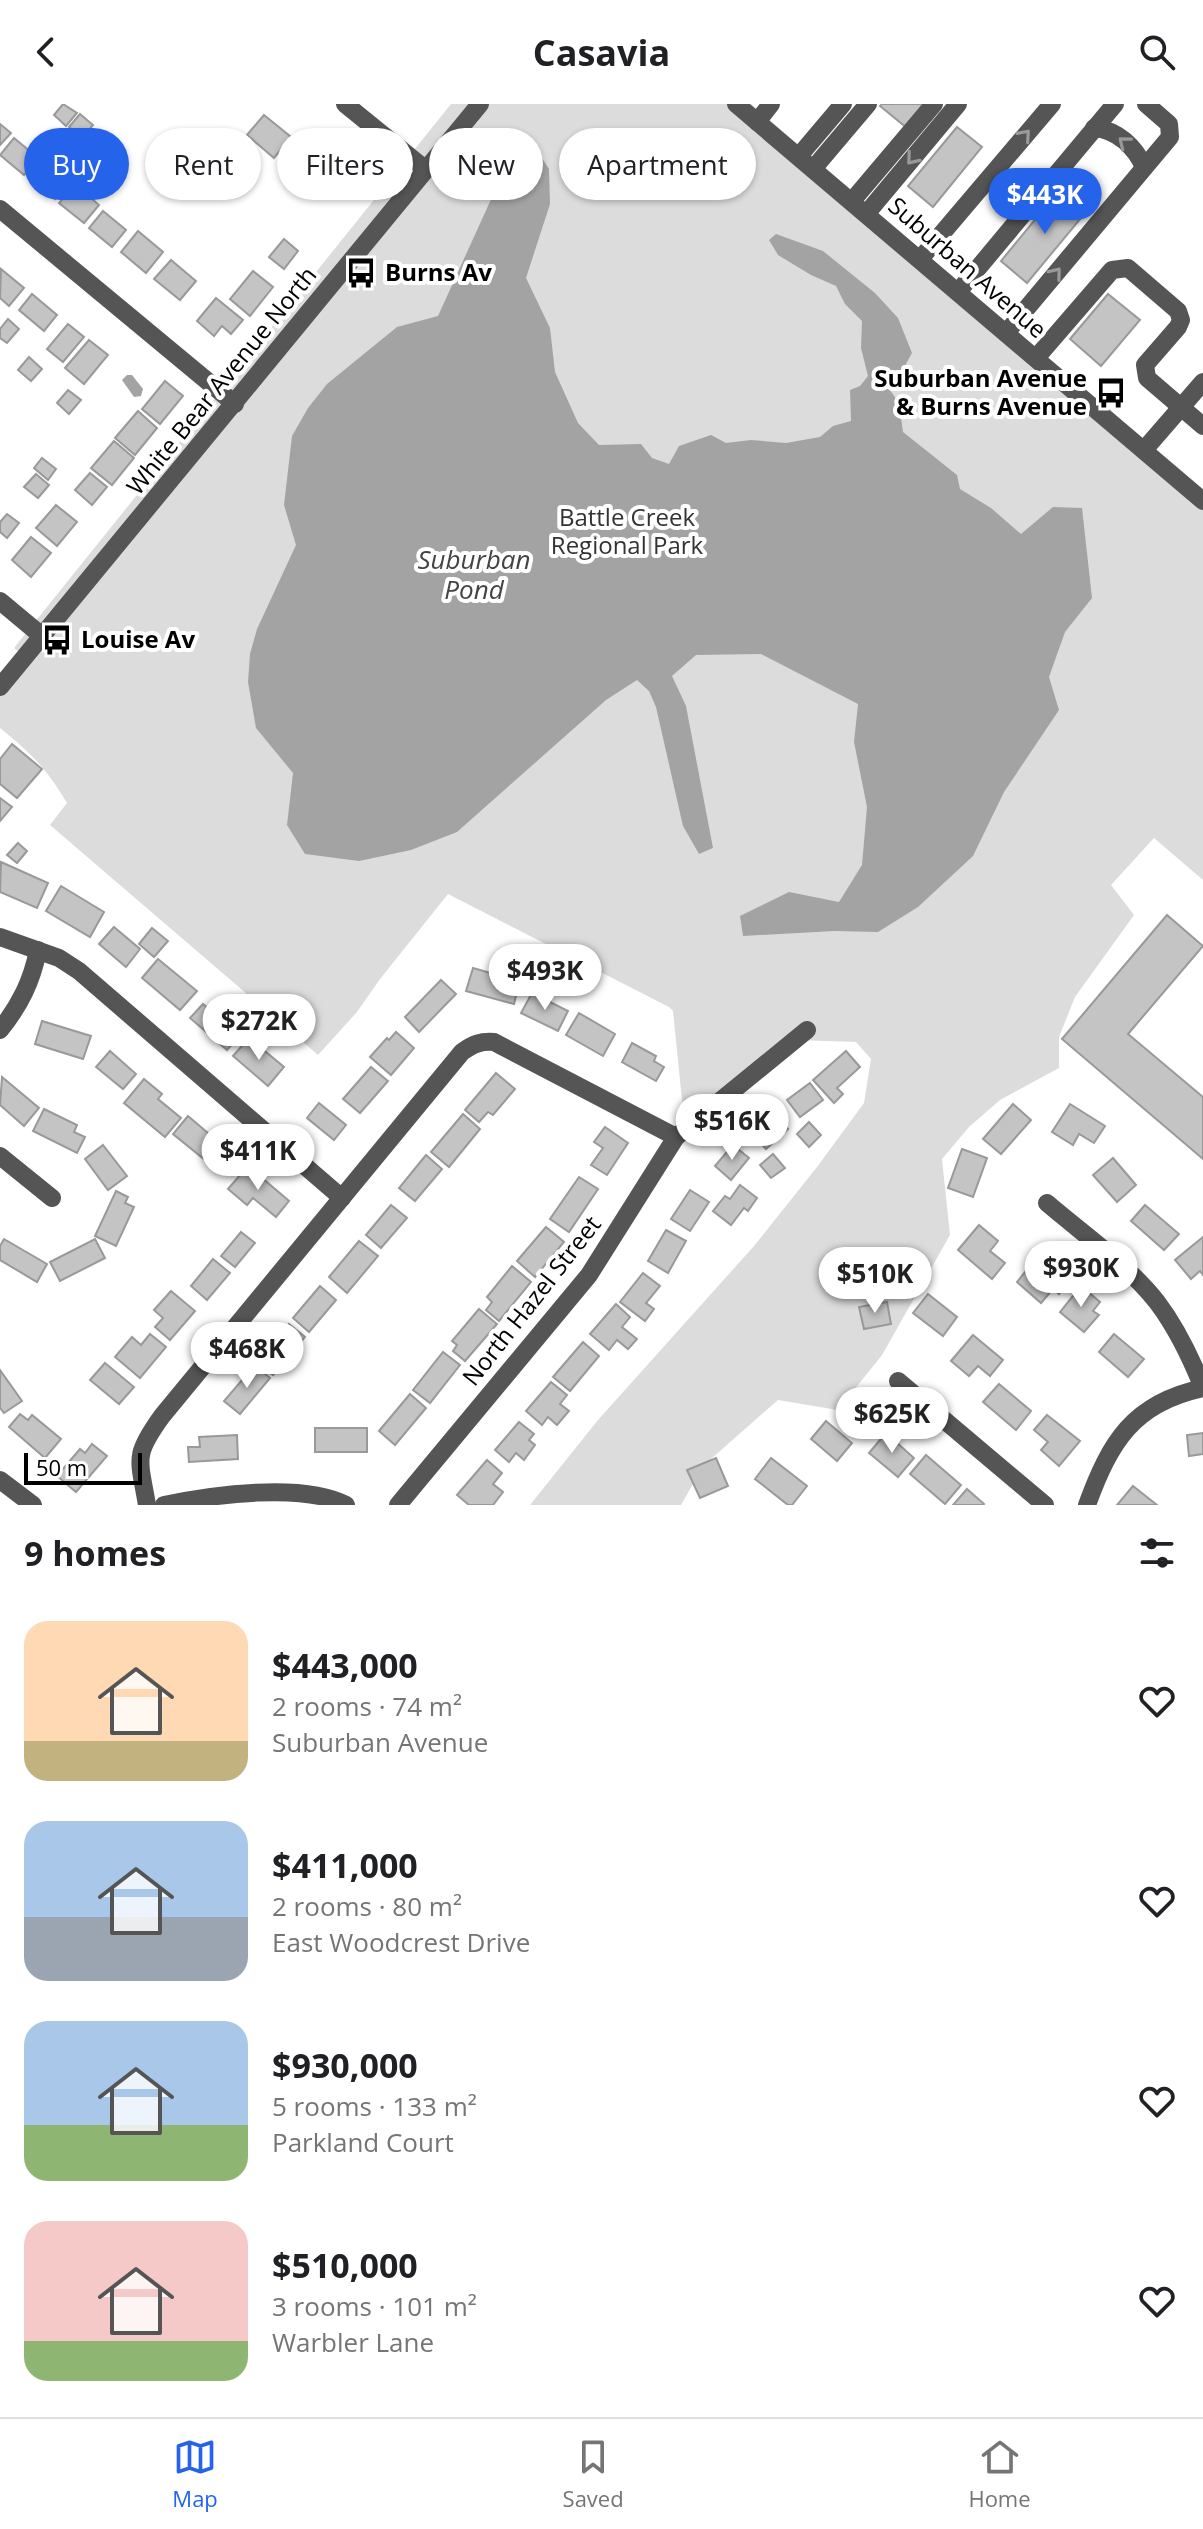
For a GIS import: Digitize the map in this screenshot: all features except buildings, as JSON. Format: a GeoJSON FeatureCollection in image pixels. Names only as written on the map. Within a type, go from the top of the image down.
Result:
{"type":"FeatureCollection","features":[{"type":"Feature","properties":{"kind":"street"},"geometry":{"type":"LineString","coordinates":[[345,104],[425,169]]}},
{"type":"Feature","properties":{"kind":"street","name":"White Bear Avenue North"},"geometry":{"type":"LineString","coordinates":[[0,687],[480,104]]}},
{"type":"Feature","properties":{"kind":"street","name":"Suburban Avenue"},"geometry":{"type":"LineString","coordinates":[[736,104],[921,258],[1203,501]]}},
{"type":"Feature","properties":{"kind":"street"},"geometry":{"type":"LineString","coordinates":[[757,122],[771,104]]}},
{"type":"Feature","properties":{"kind":"street"},"geometry":{"type":"LineString","coordinates":[[799,156],[843,104]]}},
{"type":"Feature","properties":{"kind":"street"},"geometry":{"type":"LineString","coordinates":[[813,169],[868,104]]}},
{"type":"Feature","properties":{"kind":"street"},"geometry":{"type":"LineString","coordinates":[[852,201],[934,104]]}},
{"type":"Feature","properties":{"kind":"street"},"geometry":{"type":"LineString","coordinates":[[867,213],[958,104]]}},
{"type":"Feature","properties":{"kind":"street"},"geometry":{"type":"LineString","coordinates":[[921,258],[1052,104]]}},
{"type":"Feature","properties":{"kind":"street"},"geometry":{"type":"LineString","coordinates":[[958,292],[1115,104]]}},
{"type":"Feature","properties":{"kind":"street"},"geometry":{"type":"LineString","coordinates":[[1006,333],[1170,137],[1169,124],[1146,104]]}},
{"type":"Feature","properties":{"kind":"street"},"geometry":{"type":"LineString","coordinates":[[1094,128],[1106,129],[1122,138],[1138,154],[1144,167]]}},
{"type":"Feature","properties":{"kind":"street"},"geometry":{"type":"LineString","coordinates":[[0,209],[235,404]]}},
{"type":"Feature","properties":{"kind":"street"},"geometry":{"type":"LineString","coordinates":[[1036,358],[1112,270],[1128,268],[1178,311],[1181,320],[1145,365],[1147,378],[1203,426]]}},
{"type":"Feature","properties":{"kind":"street"},"geometry":{"type":"LineString","coordinates":[[1144,450],[1203,382]]}},
{"type":"Feature","properties":{"kind":"street"},"geometry":{"type":"LineString","coordinates":[[1178,480],[1203,514]]}},
{"type":"Feature","properties":{"kind":"street"},"geometry":{"type":"LineString","coordinates":[[0,601],[42,636]]}},
{"type":"Feature","properties":{"kind":"street"},"geometry":{"type":"LineString","coordinates":[[0,937],[59,958],[79,971],[342,1198]]}},
{"type":"Feature","properties":{"kind":"street"},"geometry":{"type":"LineString","coordinates":[[0,1030],[28,989],[38,950]]}},
{"type":"Feature","properties":{"kind":"street","name":"North Hazel Street"},"geometry":{"type":"LineString","coordinates":[[398,1505],[589,1275],[676,1137],[807,1030]]}},
{"type":"Feature","properties":{"kind":"street"},"geometry":{"type":"LineString","coordinates":[[147,1505],[140,1467],[140,1450],[144,1440],[462,1052],[472,1045],[483,1041],[494,1042],[676,1137]]}},
{"type":"Feature","properties":{"kind":"street"},"geometry":{"type":"LineString","coordinates":[[0,1156],[52,1198]]}},
{"type":"Feature","properties":{"kind":"street"},"geometry":{"type":"LineString","coordinates":[[1047,1203],[1139,1281],[1158,1303],[1191,1358],[1203,1388],[1164,1400],[1127,1427],[1101,1466],[1087,1505]]}},
{"type":"Feature","properties":{"kind":"street"},"geometry":{"type":"LineString","coordinates":[[898,1381],[1045,1505]]}},
{"type":"Feature","properties":{"kind":"street"},"geometry":{"type":"LineString","coordinates":[[0,1480],[33,1505]]}},
{"type":"Feature","properties":{"kind":"street"},"geometry":{"type":"LineString","coordinates":[[164,1505],[238,1495],[293,1492],[317,1495],[346,1505]]}},
{"type":"Feature","properties":{"kind":"green space","name":"Battle Creek Regional Park"},"geometry":{"type":"Polygon","coordinates":[[[451,104],[751,104],[1203,493],[1203,880],[1154,838],[1111,885],[1134,915],[1075,997],[1059,1037],[1059,1068],[1000,1100],[969,1127],[942,1159],[950,1235],[882,1355],[838,1410],[778,1400],[703,1466],[681,1505],[530,1505],[598,1420],[754,1246],[817,1167],[864,1103],[871,1059],[856,1042],[796,1040],[706,1123],[683,1110],[673,1011],[669,1007],[448,894],[357,1012],[318,1055],[50,825],[67,803],[38,762],[0,728],[0,692],[27,659],[14,648],[374,200],[413,200],[413,151],[429,131],[429,200],[543,200],[543,128],[432,128],[451,104]]]}},
{"type":"Feature","properties":{"kind":"water","name":"Suburban Pond"},"geometry":{"type":"Polygon","coordinates":[[[543,160],[549,169],[550,204],[526,278],[550,328],[555,372],[578,423],[599,445],[641,444],[652,458],[669,464],[679,446],[711,435],[726,443],[751,440],[786,443],[820,437],[833,426],[851,421],[850,390],[860,386],[868,376],[861,348],[862,321],[845,304],[836,286],[778,255],[769,240],[776,234],[823,251],[875,293],[898,318],[912,353],[902,371],[888,376],[887,386],[899,403],[903,432],[957,475],[960,489],[991,508],[1021,534],[1053,507],[1082,508],[1092,598],[1065,632],[1049,677],[1059,710],[1004,792],[973,856],[918,907],[878,932],[743,936],[740,916],[789,892],[839,902],[862,865],[867,807],[854,742],[858,704],[761,654],[696,655],[672,676],[686,706],[713,848],[699,854],[683,826],[656,707],[649,691],[637,680],[606,700],[457,832],[411,850],[359,861],[305,854],[287,825],[293,773],[256,728],[248,682],[250,654],[257,629],[296,545],[284,505],[292,436],[327,384],[397,327],[438,316],[491,200],[543,200],[543,160]]]}},
{"type":"Feature","properties":{"kind":"water"},"geometry":{"type":"Polygon","coordinates":[[[132,375],[143,389],[141,396],[134,397],[122,380],[132,375]]]}},
{"type":"Feature","properties":{"kind":"place","name":"Burns Av"},"geometry":{"type":"Point","coordinates":[361,273]}},
{"type":"Feature","properties":{"kind":"place","name":"Suburban Avenue & Burns Avenue"},"geometry":{"type":"Point","coordinates":[1111,393]}},
{"type":"Feature","properties":{"kind":"place","name":"Louise Av"},"geometry":{"type":"Point","coordinates":[57,640]}}]}
